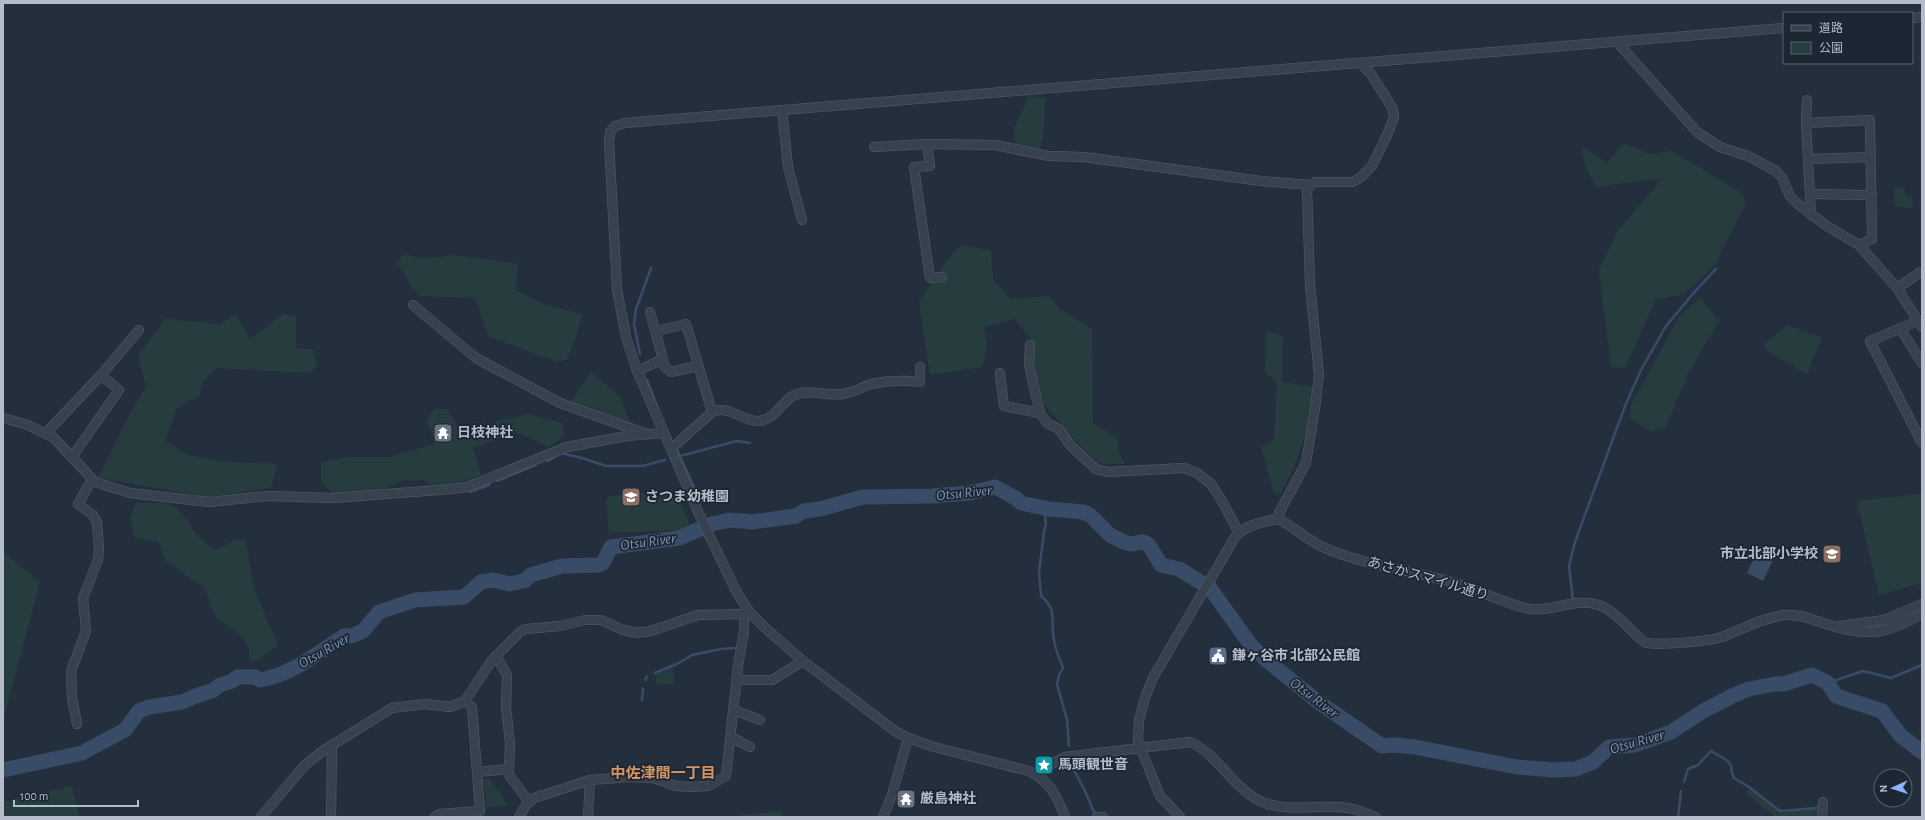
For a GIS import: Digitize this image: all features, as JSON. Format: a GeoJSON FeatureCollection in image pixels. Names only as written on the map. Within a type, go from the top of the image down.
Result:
{"type":"FeatureCollection","features":[{"type":"Feature","properties":{"kind":"street"},"geometry":{"type":"LineString","coordinates":[[1065,817],[1053,790],[1040,776],[1029,771],[940,748],[908,738],[870,713],[802,661],[746,612],[699,514],[663,432],[637,371],[626,337],[617,289],[609,149],[610,132],[615,126],[625,123],[1618,43],[1783,28]]}},
{"type":"Feature","properties":{"kind":"street"},"geometry":{"type":"LineString","coordinates":[[1618,43],[1697,132],[1720,147],[1748,156],[1776,171],[1782,178],[1790,196],[1811,216],[1859,245],[1896,288],[1920,324],[1900,328],[1870,341],[1918,423],[1922,443]]}},
{"type":"Feature","properties":{"kind":"street"},"geometry":{"type":"LineString","coordinates":[[1180,817],[1160,796],[1138,742],[1139,720],[1146,695],[1154,676],[1228,546],[1239,533],[1247,528],[1278,518],[1279,513],[1306,463],[1319,375],[1310,285],[1307,189],[1315,182],[1352,182],[1367,173],[1388,133],[1394,117],[1393,109],[1371,74],[1360,63]]}},
{"type":"Feature","properties":{"kind":"street"},"geometry":{"type":"LineString","coordinates":[[1806,100],[1811,216]]}},
{"type":"Feature","properties":{"kind":"street"},"geometry":{"type":"LineString","coordinates":[[782,110],[788,167],[802,220]]}},
{"type":"Feature","properties":{"kind":"street"},"geometry":{"type":"LineString","coordinates":[[1806,124],[1870,120],[1872,239],[1859,245]]}},
{"type":"Feature","properties":{"kind":"street"},"geometry":{"type":"LineString","coordinates":[[874,147],[927,144],[996,145],[1049,156],[1084,157],[1261,181],[1310,185]]}},
{"type":"Feature","properties":{"kind":"street"},"geometry":{"type":"LineString","coordinates":[[927,144],[930,166],[914,167],[930,278],[942,277]]}},
{"type":"Feature","properties":{"kind":"street"},"geometry":{"type":"LineString","coordinates":[[1808,160],[1871,157]]}},
{"type":"Feature","properties":{"kind":"street"},"geometry":{"type":"LineString","coordinates":[[1810,194],[1872,195]]}},
{"type":"Feature","properties":{"kind":"street"},"geometry":{"type":"LineString","coordinates":[[1896,288],[1921,272],[1922,273]]}},
{"type":"Feature","properties":{"kind":"street"},"geometry":{"type":"LineString","coordinates":[[413,306],[476,358],[560,402],[649,435]]}},
{"type":"Feature","properties":{"kind":"street"},"geometry":{"type":"LineString","coordinates":[[650,312],[666,367],[671,372],[698,366]]}},
{"type":"Feature","properties":{"kind":"street"},"geometry":{"type":"LineString","coordinates":[[656,331],[686,324],[712,412]]}},
{"type":"Feature","properties":{"kind":"street"},"geometry":{"type":"LineString","coordinates":[[1900,328],[1922,363]]}},
{"type":"Feature","properties":{"kind":"street"},"geometry":{"type":"LineString","coordinates":[[46,433],[101,375],[139,330]]}},
{"type":"Feature","properties":{"kind":"street"},"geometry":{"type":"LineString","coordinates":[[1030,345],[1029,365],[1040,413],[1047,423],[1059,429],[1071,446],[1096,469],[1108,472],[1184,468],[1197,473],[1211,484],[1222,500],[1239,533]]}},
{"type":"Feature","properties":{"kind":"street"},"geometry":{"type":"LineString","coordinates":[[637,371],[663,359]]}},
{"type":"Feature","properties":{"kind":"street"},"geometry":{"type":"LineString","coordinates":[[671,449],[712,412],[718,409],[727,409],[738,416],[753,420],[766,420],[774,415],[792,397],[800,394],[818,392],[841,395],[872,384],[912,381],[920,382],[920,367]]}},
{"type":"Feature","properties":{"kind":"street"},"geometry":{"type":"LineString","coordinates":[[1000,373],[1004,406],[1040,413]]}},
{"type":"Feature","properties":{"kind":"street"},"geometry":{"type":"LineString","coordinates":[[72,457],[120,390],[101,375]]}},
{"type":"Feature","properties":{"kind":"street"},"geometry":{"type":"LineString","coordinates":[[3,418],[15,420],[54,438],[94,481],[130,493],[209,502],[267,496],[333,498],[442,490],[473,485],[567,447],[627,436],[649,435],[663,432]]}},
{"type":"Feature","properties":{"kind":"street"},"geometry":{"type":"LineString","coordinates":[[76,724],[72,698],[71,671],[86,632],[83,598],[98,560],[99,548],[98,522],[78,504],[90,483],[94,481]]}},
{"type":"Feature","properties":{"kind":"street","name":"あさかスマイル通り"},"geometry":{"type":"LineString","coordinates":[[1278,518],[1291,525],[1317,545],[1328,550],[1458,584],[1529,609],[1578,604],[1599,605],[1616,616],[1646,643],[1713,639],[1761,620],[1784,615],[1800,615],[1856,632],[1883,631],[1896,628],[1922,614]]}},
{"type":"Feature","properties":{"kind":"street"},"geometry":{"type":"LineString","coordinates":[[1834,626],[1884,620],[1922,604]]}},
{"type":"Feature","properties":{"kind":"street"},"geometry":{"type":"LineString","coordinates":[[261,817],[305,766],[324,750],[392,708],[425,704],[450,707],[465,701],[496,656],[520,632],[526,629],[560,626],[585,620],[601,620],[623,630],[637,633],[652,631],[698,615],[746,612]]}},
{"type":"Feature","properties":{"kind":"street"},"geometry":{"type":"LineString","coordinates":[[519,817],[534,798],[590,780],[630,777],[653,778],[676,786],[690,787],[708,786],[729,779],[731,737],[746,612]]}},
{"type":"Feature","properties":{"kind":"street"},"geometry":{"type":"LineString","coordinates":[[496,656],[507,675],[506,708],[510,743],[509,775],[530,802]]}},
{"type":"Feature","properties":{"kind":"street"},"geometry":{"type":"LineString","coordinates":[[737,680],[772,680],[802,661]]}},
{"type":"Feature","properties":{"kind":"street"},"geometry":{"type":"LineString","coordinates":[[435,817],[439,814],[480,811],[472,708],[465,701]]}},
{"type":"Feature","properties":{"kind":"street"},"geometry":{"type":"LineString","coordinates":[[734,710],[760,720]]}},
{"type":"Feature","properties":{"kind":"street"},"geometry":{"type":"LineString","coordinates":[[731,737],[750,747]]}},
{"type":"Feature","properties":{"kind":"street"},"geometry":{"type":"LineString","coordinates":[[883,817],[892,796],[908,738]]}},
{"type":"Feature","properties":{"kind":"street"},"geometry":{"type":"LineString","coordinates":[[1040,776],[1046,767],[1069,756],[1190,742],[1206,750],[1211,758],[1241,788],[1252,797],[1264,803],[1285,807],[1353,809],[1376,817]]}},
{"type":"Feature","properties":{"kind":"street"},"geometry":{"type":"LineString","coordinates":[[331,817],[332,746]]}},
{"type":"Feature","properties":{"kind":"street"},"geometry":{"type":"LineString","coordinates":[[477,772],[509,769]]}},
{"type":"Feature","properties":{"kind":"street"},"geometry":{"type":"LineString","coordinates":[[588,817],[590,780]]}},
{"type":"Feature","properties":{"kind":"street"},"geometry":{"type":"LineString","coordinates":[[1822,802],[1822,817]]}},
{"type":"Feature","properties":{"kind":"street"},"geometry":{"type":"LineString","coordinates":[[1098,817],[1103,817]]}},
{"type":"Feature","properties":{"kind":"green space"},"geometry":{"type":"Polygon","coordinates":[[[1029,96],[1046,98],[1044,131],[1039,150],[1015,144],[1014,128],[1029,96]]]}},
{"type":"Feature","properties":{"kind":"green space"},"geometry":{"type":"Polygon","coordinates":[[[1623,143],[1650,154],[1672,151],[1743,194],[1746,203],[1715,264],[1683,295],[1656,299],[1625,368],[1611,367],[1599,270],[1617,232],[1663,178],[1596,187],[1584,163],[1581,146],[1607,163],[1623,143]]]}},
{"type":"Feature","properties":{"kind":"green space"},"geometry":{"type":"Polygon","coordinates":[[[1904,188],[1906,196],[1912,198],[1913,209],[1895,206],[1894,189],[1904,188]]]}},
{"type":"Feature","properties":{"kind":"green space"},"geometry":{"type":"Polygon","coordinates":[[[961,245],[991,250],[993,280],[1010,299],[1049,296],[1060,309],[1092,329],[1093,423],[1118,439],[1118,452],[1126,464],[1101,464],[1082,448],[1044,404],[1033,366],[1034,343],[1015,319],[984,327],[987,346],[983,367],[930,375],[919,302],[946,261],[961,245]]]}},
{"type":"Feature","properties":{"kind":"green space"},"geometry":{"type":"Polygon","coordinates":[[[406,254],[420,259],[455,255],[518,264],[515,290],[546,305],[582,314],[576,338],[567,359],[557,362],[488,336],[475,298],[419,296],[396,262],[406,254]]]}},
{"type":"Feature","properties":{"kind":"green space"},"geometry":{"type":"Polygon","coordinates":[[[1700,297],[1719,321],[1689,371],[1666,427],[1651,432],[1630,418],[1631,405],[1679,317],[1700,297]]]}},
{"type":"Feature","properties":{"kind":"green space"},"geometry":{"type":"Polygon","coordinates":[[[284,314],[296,316],[296,348],[313,349],[317,365],[309,373],[217,368],[202,382],[200,395],[177,408],[165,441],[188,455],[226,462],[277,464],[271,488],[207,497],[98,478],[125,423],[146,386],[138,356],[165,319],[220,324],[236,315],[250,339],[284,314]]]}},
{"type":"Feature","properties":{"kind":"green space"},"geometry":{"type":"Polygon","coordinates":[[[1787,325],[1822,338],[1807,374],[1766,350],[1765,344],[1787,325]]]}},
{"type":"Feature","properties":{"kind":"green space"},"geometry":{"type":"Polygon","coordinates":[[[1266,331],[1283,336],[1282,382],[1313,387],[1310,415],[1303,442],[1281,493],[1274,493],[1261,447],[1274,439],[1277,381],[1265,373],[1266,331]]]}},
{"type":"Feature","properties":{"kind":"green space"},"geometry":{"type":"Polygon","coordinates":[[[591,372],[621,398],[631,427],[569,405],[591,372]]]}},
{"type":"Feature","properties":{"kind":"green space"},"geometry":{"type":"Polygon","coordinates":[[[434,409],[447,409],[460,431],[528,414],[563,423],[564,437],[548,447],[517,432],[473,448],[481,475],[452,485],[432,485],[422,480],[400,481],[387,488],[333,494],[321,481],[321,463],[347,457],[389,457],[435,444],[427,421],[434,409]]]}},
{"type":"Feature","properties":{"kind":"green space"},"geometry":{"type":"Polygon","coordinates":[[[675,491],[690,524],[680,530],[609,533],[606,499],[608,496],[675,491]]]}},
{"type":"Feature","properties":{"kind":"green space"},"geometry":{"type":"Polygon","coordinates":[[[1922,494],[1922,583],[1879,595],[1857,501],[1922,494]]]}},
{"type":"Feature","properties":{"kind":"green space"},"geometry":{"type":"Polygon","coordinates":[[[135,503],[164,503],[179,509],[196,534],[214,550],[236,540],[246,540],[253,586],[278,645],[256,662],[249,659],[249,648],[240,635],[215,616],[205,589],[166,561],[158,542],[134,538],[131,518],[135,503]]]}},
{"type":"Feature","properties":{"kind":"green space"},"geometry":{"type":"Polygon","coordinates":[[[3,552],[40,582],[3,721],[3,552]]]}},
{"type":"Feature","properties":{"kind":"green space"},"geometry":{"type":"Polygon","coordinates":[[[673,668],[674,684],[657,685],[655,675],[673,668]]]}},
{"type":"Feature","properties":{"kind":"green space"},"geometry":{"type":"Polygon","coordinates":[[[484,779],[490,779],[508,806],[486,807],[484,779]]]}},
{"type":"Feature","properties":{"kind":"green space"},"geometry":{"type":"Polygon","coordinates":[[[72,786],[79,817],[3,817],[3,802],[72,786]]]}},
{"type":"Feature","properties":{"kind":"green space"},"geometry":{"type":"Polygon","coordinates":[[[1751,788],[1781,811],[1817,809],[1814,817],[1776,817],[1746,794],[1751,788]]]}},
{"type":"Feature","properties":{"kind":"green space"},"geometry":{"type":"Polygon","coordinates":[[[779,812],[787,817],[741,817],[741,815],[779,812]]]}},
{"type":"Feature","properties":{"kind":"water"},"geometry":{"type":"Polygon","coordinates":[[[1760,546],[1776,554],[1763,581],[1747,573],[1760,546]]]}},
{"type":"Feature","properties":{"kind":"waterway"},"geometry":{"type":"LineString","coordinates":[[640,354],[634,324],[636,309],[651,268]]}},
{"type":"Feature","properties":{"kind":"waterway"},"geometry":{"type":"LineString","coordinates":[[1573,600],[1569,566],[1575,542],[1625,406],[1641,370],[1666,326],[1716,269]]}},
{"type":"Feature","properties":{"kind":"waterway"},"geometry":{"type":"LineString","coordinates":[[647,380],[658,409]]}},
{"type":"Feature","properties":{"kind":"waterway"},"geometry":{"type":"LineString","coordinates":[[680,456],[737,441],[750,443]]}},
{"type":"Feature","properties":{"kind":"waterway"},"geometry":{"type":"LineString","coordinates":[[677,450],[701,502]]}},
{"type":"Feature","properties":{"kind":"waterway"},"geometry":{"type":"LineString","coordinates":[[548,461],[561,453],[606,466],[642,466],[665,460]]}},
{"type":"Feature","properties":{"kind":"waterway"},"geometry":{"type":"LineString","coordinates":[[497,481],[535,465]]}},
{"type":"Feature","properties":{"kind":"waterway"},"geometry":{"type":"LineString","coordinates":[[470,492],[489,485]]}},
{"type":"Feature","properties":{"kind":"waterway","name":"Otsu River"},"geometry":{"type":"LineString","coordinates":[[3,770],[82,753],[125,730],[139,711],[149,707],[182,702],[212,691],[220,685],[232,681],[238,677],[255,677],[260,680],[283,673],[314,656],[344,636],[351,636],[363,631],[379,612],[415,600],[464,597],[481,582],[494,580],[509,584],[524,581],[531,575],[562,566],[599,565],[603,563],[611,547],[679,538],[712,524],[730,520],[752,522],[796,516],[804,511],[820,509],[863,497],[932,496],[969,493],[995,487],[1017,499],[1021,503],[1049,509],[1083,512],[1090,515],[1110,535],[1130,544],[1143,542],[1149,545],[1161,565],[1179,569],[1210,588],[1250,644],[1265,659],[1317,701],[1382,746],[1395,745],[1415,747],[1517,767],[1553,770],[1576,769],[1593,762],[1609,747],[1635,745],[1671,732],[1705,710],[1749,689],[1783,684],[1812,675],[1828,683],[1836,696],[1882,711],[1901,736],[1922,752]]}},
{"type":"Feature","properties":{"kind":"waterway"},"geometry":{"type":"LineString","coordinates":[[1044,507],[1046,524],[1039,572],[1041,596],[1050,606],[1052,611],[1056,651],[1063,668],[1059,675],[1057,684],[1067,720],[1069,746]]}},
{"type":"Feature","properties":{"kind":"waterway"},"geometry":{"type":"LineString","coordinates":[[655,673],[677,664],[692,655],[721,649],[735,648]]}},
{"type":"Feature","properties":{"kind":"waterway"},"geometry":{"type":"LineString","coordinates":[[1828,683],[1863,671],[1891,678],[1922,665]]}},
{"type":"Feature","properties":{"kind":"waterway"},"geometry":{"type":"LineString","coordinates":[[645,680],[647,676]]}},
{"type":"Feature","properties":{"kind":"waterway"},"geometry":{"type":"LineString","coordinates":[[642,700],[643,689]]}},
{"type":"Feature","properties":{"kind":"waterway"},"geometry":{"type":"LineString","coordinates":[[1684,782],[1688,769],[1698,765],[1711,751],[1728,761],[1732,768],[1731,770],[1734,778],[1749,787],[1780,811],[1817,808]]}},
{"type":"Feature","properties":{"kind":"waterway"},"geometry":{"type":"LineString","coordinates":[[1070,763],[1095,814]]}},
{"type":"Feature","properties":{"kind":"waterway"},"geometry":{"type":"LineString","coordinates":[[1678,817],[1681,791]]}},
{"type":"Feature","properties":{"kind":"place","name":"日枝神社"},"geometry":{"type":"Point","coordinates":[443,433]}},
{"type":"Feature","properties":{"kind":"place","name":"さつま幼稚園"},"geometry":{"type":"Point","coordinates":[631,497]}},
{"type":"Feature","properties":{"kind":"place","name":"市立北部小学校"},"geometry":{"type":"Point","coordinates":[1832,554]}},
{"type":"Feature","properties":{"kind":"place","name":"鎌ヶ谷市 北部公民館"},"geometry":{"type":"Point","coordinates":[1218,656]}},
{"type":"Feature","properties":{"kind":"place","name":"馬頭観世音"},"geometry":{"type":"Point","coordinates":[1044,765]}},
{"type":"Feature","properties":{"kind":"place","name":"厳島神社"},"geometry":{"type":"Point","coordinates":[906,799]}},
{"type":"Feature","properties":{"kind":"district","name":"中佐津間一丁目"},"geometry":{"type":"Point","coordinates":[663,773]}}]}
